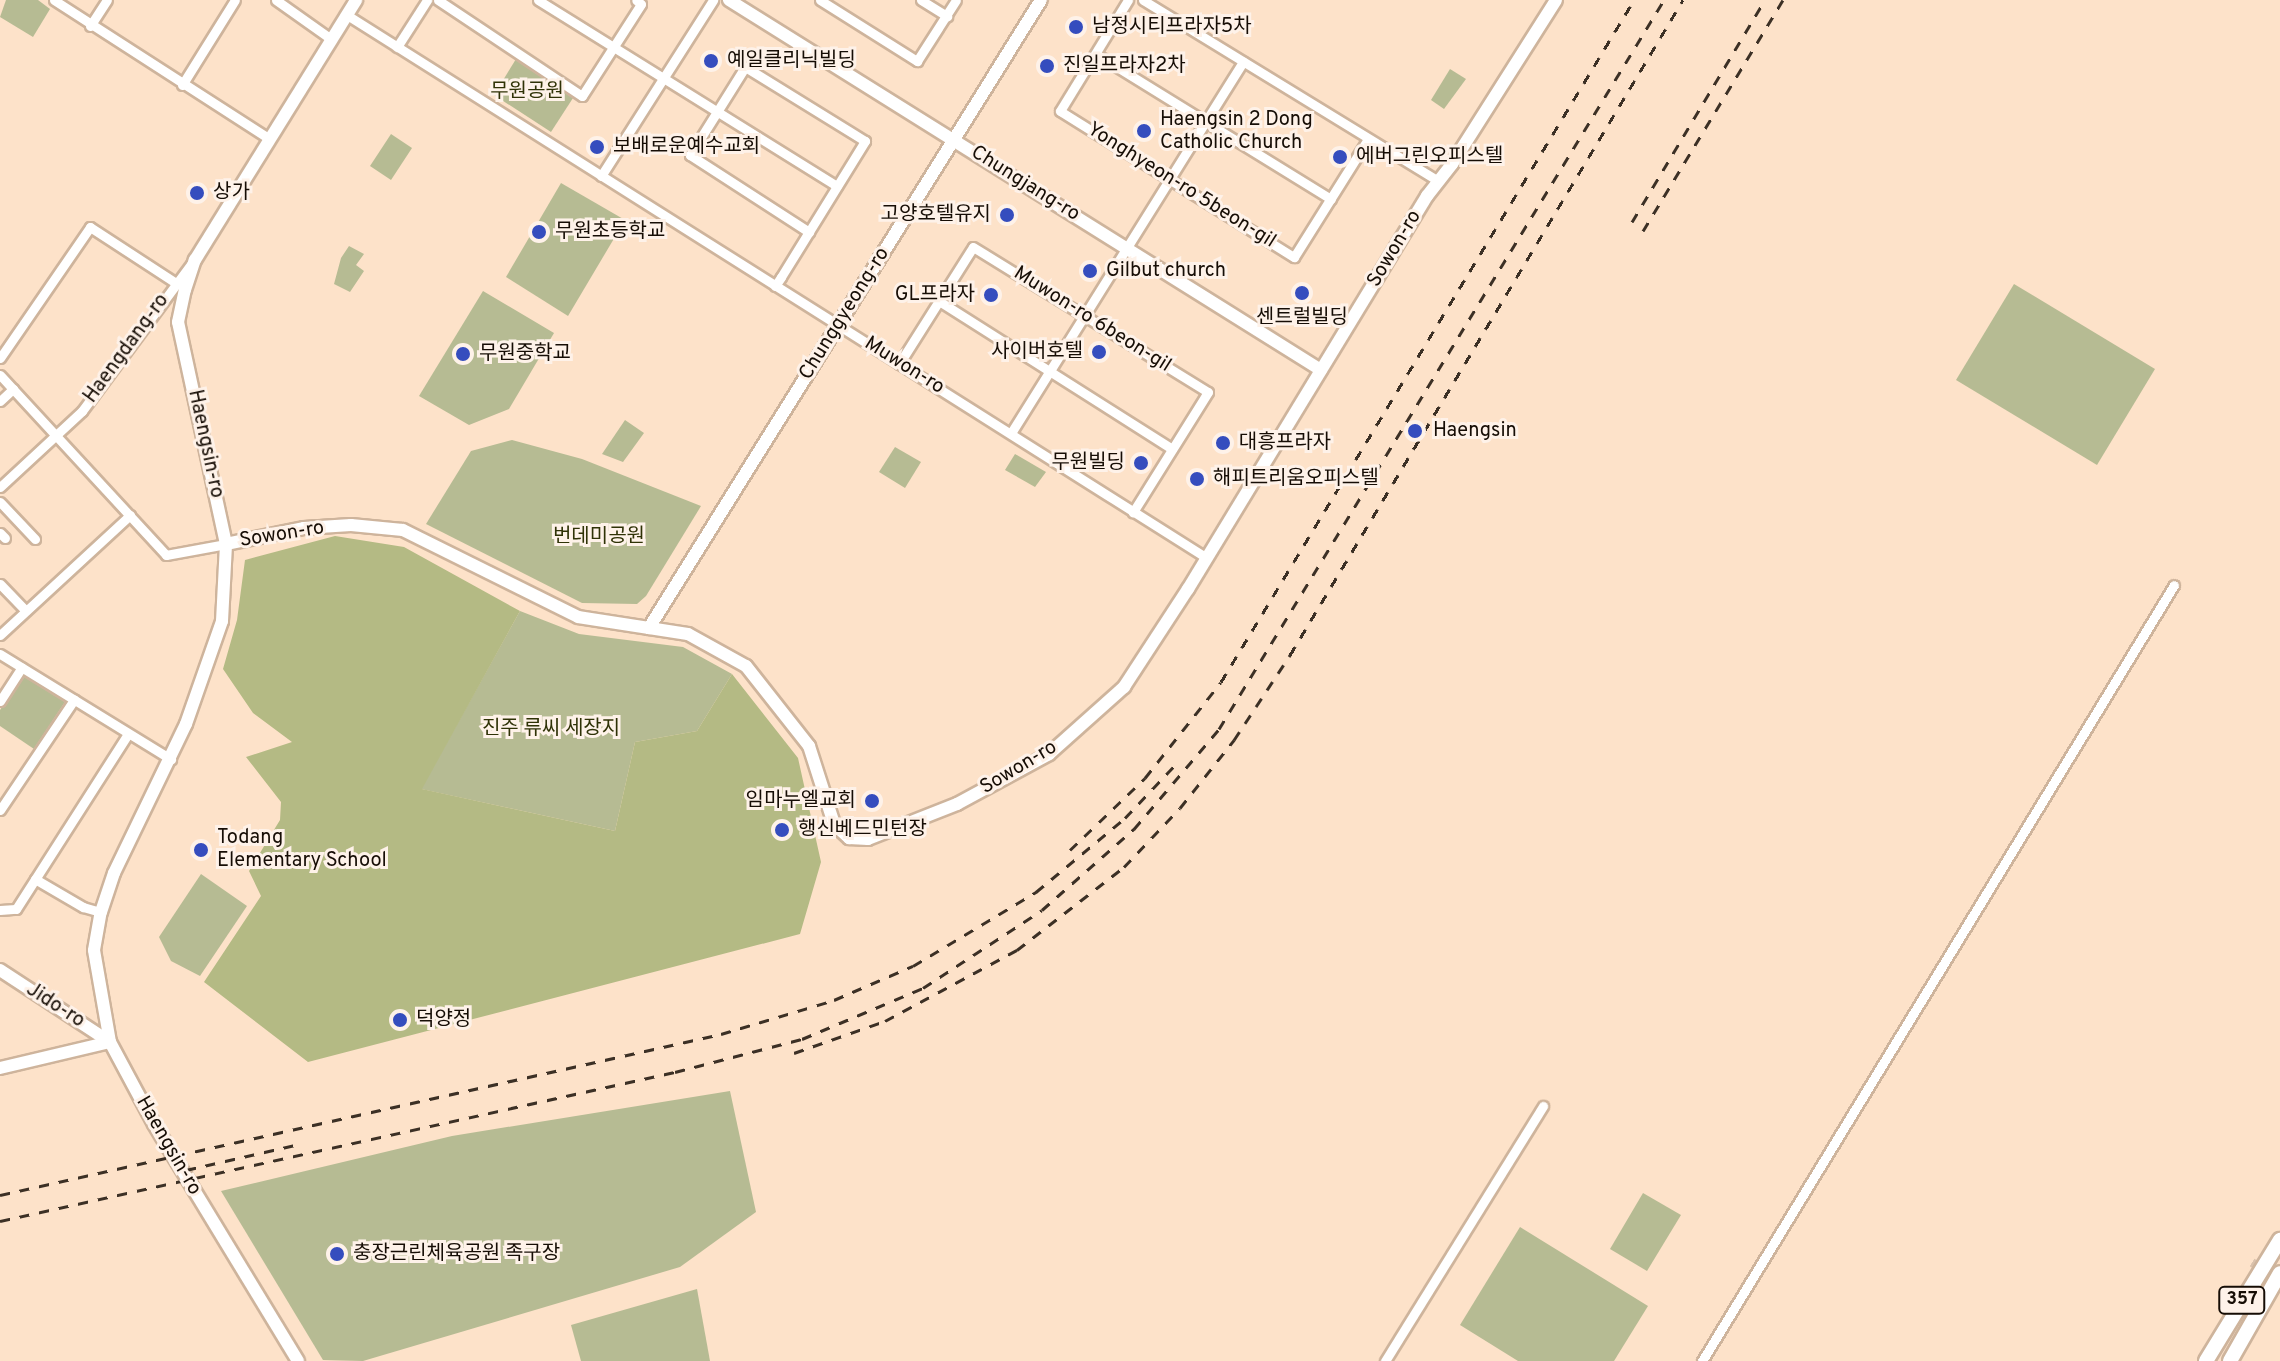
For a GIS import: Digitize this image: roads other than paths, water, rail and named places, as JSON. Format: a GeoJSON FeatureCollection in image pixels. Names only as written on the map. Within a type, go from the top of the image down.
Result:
{"type":"FeatureCollection","features":[{"type":"Feature","properties":{"kind":"highway","name":"357"},"geometry":{"type":"LineString","coordinates":[[2206,1361],[2280,1240]]}},
{"type":"Feature","properties":{"kind":"highway","name":"357"},"geometry":{"type":"LineString","coordinates":[[2230,1361],[2280,1273]]}},
{"type":"Feature","properties":{"kind":"main road","name":"Haengsin-ro"},"geometry":{"type":"LineString","coordinates":[[298,1361],[154,1124],[110,1042],[94,950],[101,912],[123,851],[171,759],[211,661],[222,621],[226,544],[178,322],[195,260],[356,0]]}},
{"type":"Feature","properties":{"kind":"main road","name":"Chungjang-ro"},"geometry":{"type":"LineString","coordinates":[[729,0],[1321,370]]}},
{"type":"Feature","properties":{"kind":"main road","name":"Chunggyeong-ro"},"geometry":{"type":"LineString","coordinates":[[649,628],[1041,0]]}},
{"type":"Feature","properties":{"kind":"main road","name":"Sowon-ro"},"geometry":{"type":"LineString","coordinates":[[226,544],[304,528],[351,525],[403,530],[578,617],[688,634],[746,666],[809,746],[834,824],[849,838],[858,840],[957,804],[1049,754],[1124,687],[1207,558],[1438,181],[1556,0]]}},
{"type":"Feature","properties":{"kind":"main road","name":"Jido-ro"},"geometry":{"type":"LineString","coordinates":[[0,970],[110,1042]]}},
{"type":"Feature","properties":{"kind":"main road"},"geometry":{"type":"LineString","coordinates":[[0,1068],[110,1042]]}},
{"type":"Feature","properties":{"kind":"street"},"geometry":{"type":"LineString","coordinates":[[54,0],[268,138]]}},
{"type":"Feature","properties":{"kind":"street"},"geometry":{"type":"LineString","coordinates":[[90,26],[107,0]]}},
{"type":"Feature","properties":{"kind":"street"},"geometry":{"type":"LineString","coordinates":[[182,85],[235,0]]}},
{"type":"Feature","properties":{"kind":"street"},"geometry":{"type":"LineString","coordinates":[[276,0],[331,39]]}},
{"type":"Feature","properties":{"kind":"street"},"geometry":{"type":"LineString","coordinates":[[397,47],[427,0]]}},
{"type":"Feature","properties":{"kind":"street"},"geometry":{"type":"LineString","coordinates":[[438,0],[582,96],[641,4],[636,0]]}},
{"type":"Feature","properties":{"kind":"street"},"geometry":{"type":"LineString","coordinates":[[538,0],[716,114],[837,186]]}},
{"type":"Feature","properties":{"kind":"street"},"geometry":{"type":"LineString","coordinates":[[601,176],[713,0]]}},
{"type":"Feature","properties":{"kind":"street"},"geometry":{"type":"LineString","coordinates":[[820,0],[917,61],[956,0]]}},
{"type":"Feature","properties":{"kind":"street"},"geometry":{"type":"LineString","coordinates":[[921,0],[947,16]]}},
{"type":"Feature","properties":{"kind":"street","name":"Yonghyeon-ro 5beon-gil"},"geometry":{"type":"LineString","coordinates":[[1128,0],[1060,111],[1294,257],[1368,139]]}},
{"type":"Feature","properties":{"kind":"street"},"geometry":{"type":"LineString","coordinates":[[1143,0],[1438,181]]}},
{"type":"Feature","properties":{"kind":"street","name":"Muwon-ro"},"geometry":{"type":"LineString","coordinates":[[347,15],[1207,558]]}},
{"type":"Feature","properties":{"kind":"street"},"geometry":{"type":"LineString","coordinates":[[1096,54],[1331,199]]}},
{"type":"Feature","properties":{"kind":"street"},"geometry":{"type":"LineString","coordinates":[[1011,433],[1243,62]]}},
{"type":"Feature","properties":{"kind":"street"},"geometry":{"type":"LineString","coordinates":[[775,286],[809,232],[865,141],[745,67],[690,155],[809,232]]}},
{"type":"Feature","properties":{"kind":"street"},"geometry":{"type":"LineString","coordinates":[[0,358],[90,227],[176,283]]}},
{"type":"Feature","properties":{"kind":"street","name":"Muwon-ro 6beon-gil"},"geometry":{"type":"LineString","coordinates":[[899,364],[973,247],[1208,392],[1133,512]]}},
{"type":"Feature","properties":{"kind":"street","name":"Haengdang-ro"},"geometry":{"type":"LineString","coordinates":[[0,487],[82,411],[195,260]]}},
{"type":"Feature","properties":{"kind":"street"},"geometry":{"type":"LineString","coordinates":[[939,301],[1172,449]]}},
{"type":"Feature","properties":{"kind":"street"},"geometry":{"type":"LineString","coordinates":[[0,375],[166,555],[226,544]]}},
{"type":"Feature","properties":{"kind":"street"},"geometry":{"type":"LineString","coordinates":[[0,401],[13,389]]}},
{"type":"Feature","properties":{"kind":"street"},"geometry":{"type":"LineString","coordinates":[[0,502],[35,539]]}},
{"type":"Feature","properties":{"kind":"street"},"geometry":{"type":"LineString","coordinates":[[0,635],[130,515]]}},
{"type":"Feature","properties":{"kind":"street"},"geometry":{"type":"LineString","coordinates":[[0,584],[26,611]]}},
{"type":"Feature","properties":{"kind":"street"},"geometry":{"type":"LineString","coordinates":[[1702,1361],[2174,585]]}},
{"type":"Feature","properties":{"kind":"street"},"geometry":{"type":"LineString","coordinates":[[0,654],[171,759]]}},
{"type":"Feature","properties":{"kind":"street"},"geometry":{"type":"LineString","coordinates":[[0,701],[22,667]]}},
{"type":"Feature","properties":{"kind":"street"},"geometry":{"type":"LineString","coordinates":[[0,810],[74,700]]}},
{"type":"Feature","properties":{"kind":"street"},"geometry":{"type":"LineString","coordinates":[[0,910],[16,909],[128,734]]}},
{"type":"Feature","properties":{"kind":"street"},"geometry":{"type":"LineString","coordinates":[[35,879],[83,907],[101,912]]}},
{"type":"Feature","properties":{"kind":"street"},"geometry":{"type":"LineString","coordinates":[[1385,1361],[1543,1106]]}},
{"type":"Feature","properties":{"kind":"tunnel"},"geometry":{"type":"LineString","coordinates":[[2252,1262],[2280,1279]]}},
{"type":"Feature","properties":{"kind":"railway"},"geometry":{"type":"LineString","coordinates":[[1070,850],[1145,778],[1221,682],[1634,0]]}},
{"type":"Feature","properties":{"kind":"railway"},"geometry":{"type":"LineString","coordinates":[[0,1221],[675,1072],[802,1039],[923,988],[1042,910],[1134,829],[1219,729],[1664,0]]}},
{"type":"Feature","properties":{"kind":"railway"},"geometry":{"type":"LineString","coordinates":[[794,1053],[885,1021],[1017,950],[1124,867],[1180,808],[1234,740],[1290,655],[1683,0]]}},
{"type":"Feature","properties":{"kind":"railway"},"geometry":{"type":"LineString","coordinates":[[1632,222],[1765,0]]}},
{"type":"Feature","properties":{"kind":"railway"},"geometry":{"type":"LineString","coordinates":[[1643,231],[1783,0]]}},
{"type":"Feature","properties":{"kind":"railway"},"geometry":{"type":"LineString","coordinates":[[0,1195],[721,1034],[834,1000],[913,966],[1036,892],[1125,818],[1178,762]]}},
{"type":"Feature","properties":{"kind":"railway"},"geometry":{"type":"LineString","coordinates":[[186,1170],[295,1145]]}},
{"type":"Feature","properties":{"kind":"place","name":"남정시티프라자5차"},"geometry":{"type":"Point","coordinates":[1076,27]}},
{"type":"Feature","properties":{"kind":"place","name":"예일클리닉빌딩"},"geometry":{"type":"Point","coordinates":[711,61]}},
{"type":"Feature","properties":{"kind":"place","name":"진일프라자2차"},"geometry":{"type":"Point","coordinates":[1047,66]}},
{"type":"Feature","properties":{"kind":"place","name":"Haengsin 2 Dong Catholic Church"},"geometry":{"type":"Point","coordinates":[1144,131]}},
{"type":"Feature","properties":{"kind":"place","name":"보배로운예수교회"},"geometry":{"type":"Point","coordinates":[597,147]}},
{"type":"Feature","properties":{"kind":"place","name":"에버그린오피스텔"},"geometry":{"type":"Point","coordinates":[1340,157]}},
{"type":"Feature","properties":{"kind":"place","name":"상가"},"geometry":{"type":"Point","coordinates":[197,193]}},
{"type":"Feature","properties":{"kind":"place","name":"고양호텔유지"},"geometry":{"type":"Point","coordinates":[1007,215]}},
{"type":"Feature","properties":{"kind":"place","name":"무원초등학교"},"geometry":{"type":"Point","coordinates":[539,232]}},
{"type":"Feature","properties":{"kind":"place","name":"Gilbut church"},"geometry":{"type":"Point","coordinates":[1090,271]}},
{"type":"Feature","properties":{"kind":"place","name":"센트럴빌딩"},"geometry":{"type":"Point","coordinates":[1302,293]}},
{"type":"Feature","properties":{"kind":"place","name":"GL프라자"},"geometry":{"type":"Point","coordinates":[991,295]}},
{"type":"Feature","properties":{"kind":"place","name":"사이버호텔"},"geometry":{"type":"Point","coordinates":[1099,352]}},
{"type":"Feature","properties":{"kind":"place","name":"무원중학교"},"geometry":{"type":"Point","coordinates":[463,354]}},
{"type":"Feature","properties":{"kind":"place","name":"Haengsin"},"geometry":{"type":"Point","coordinates":[1415,431]}},
{"type":"Feature","properties":{"kind":"place","name":"대흥프라자"},"geometry":{"type":"Point","coordinates":[1223,443]}},
{"type":"Feature","properties":{"kind":"place","name":"무원빌딩"},"geometry":{"type":"Point","coordinates":[1141,463]}},
{"type":"Feature","properties":{"kind":"place","name":"해피트리움오피스텔"},"geometry":{"type":"Point","coordinates":[1197,479]}},
{"type":"Feature","properties":{"kind":"place","name":"임마누엘교회"},"geometry":{"type":"Point","coordinates":[872,801]}},
{"type":"Feature","properties":{"kind":"place","name":"행신베드민턴장"},"geometry":{"type":"Point","coordinates":[782,830]}},
{"type":"Feature","properties":{"kind":"place","name":"Todang Elementary School"},"geometry":{"type":"Point","coordinates":[201,850]}},
{"type":"Feature","properties":{"kind":"place","name":"덕양정"},"geometry":{"type":"Point","coordinates":[400,1020]}},
{"type":"Feature","properties":{"kind":"place","name":"충장근린체육공원 족구장"},"geometry":{"type":"Point","coordinates":[337,1254]}},
{"type":"Feature","properties":{"kind":"park label","name":"무원공원"},"geometry":{"type":"Point","coordinates":[527,92]}},
{"type":"Feature","properties":{"kind":"park label","name":"번데미공원"},"geometry":{"type":"Point","coordinates":[599,537]}},
{"type":"Feature","properties":{"kind":"park label","name":"진주 류씨 세장지"},"geometry":{"type":"Point","coordinates":[551,729]}}]}
